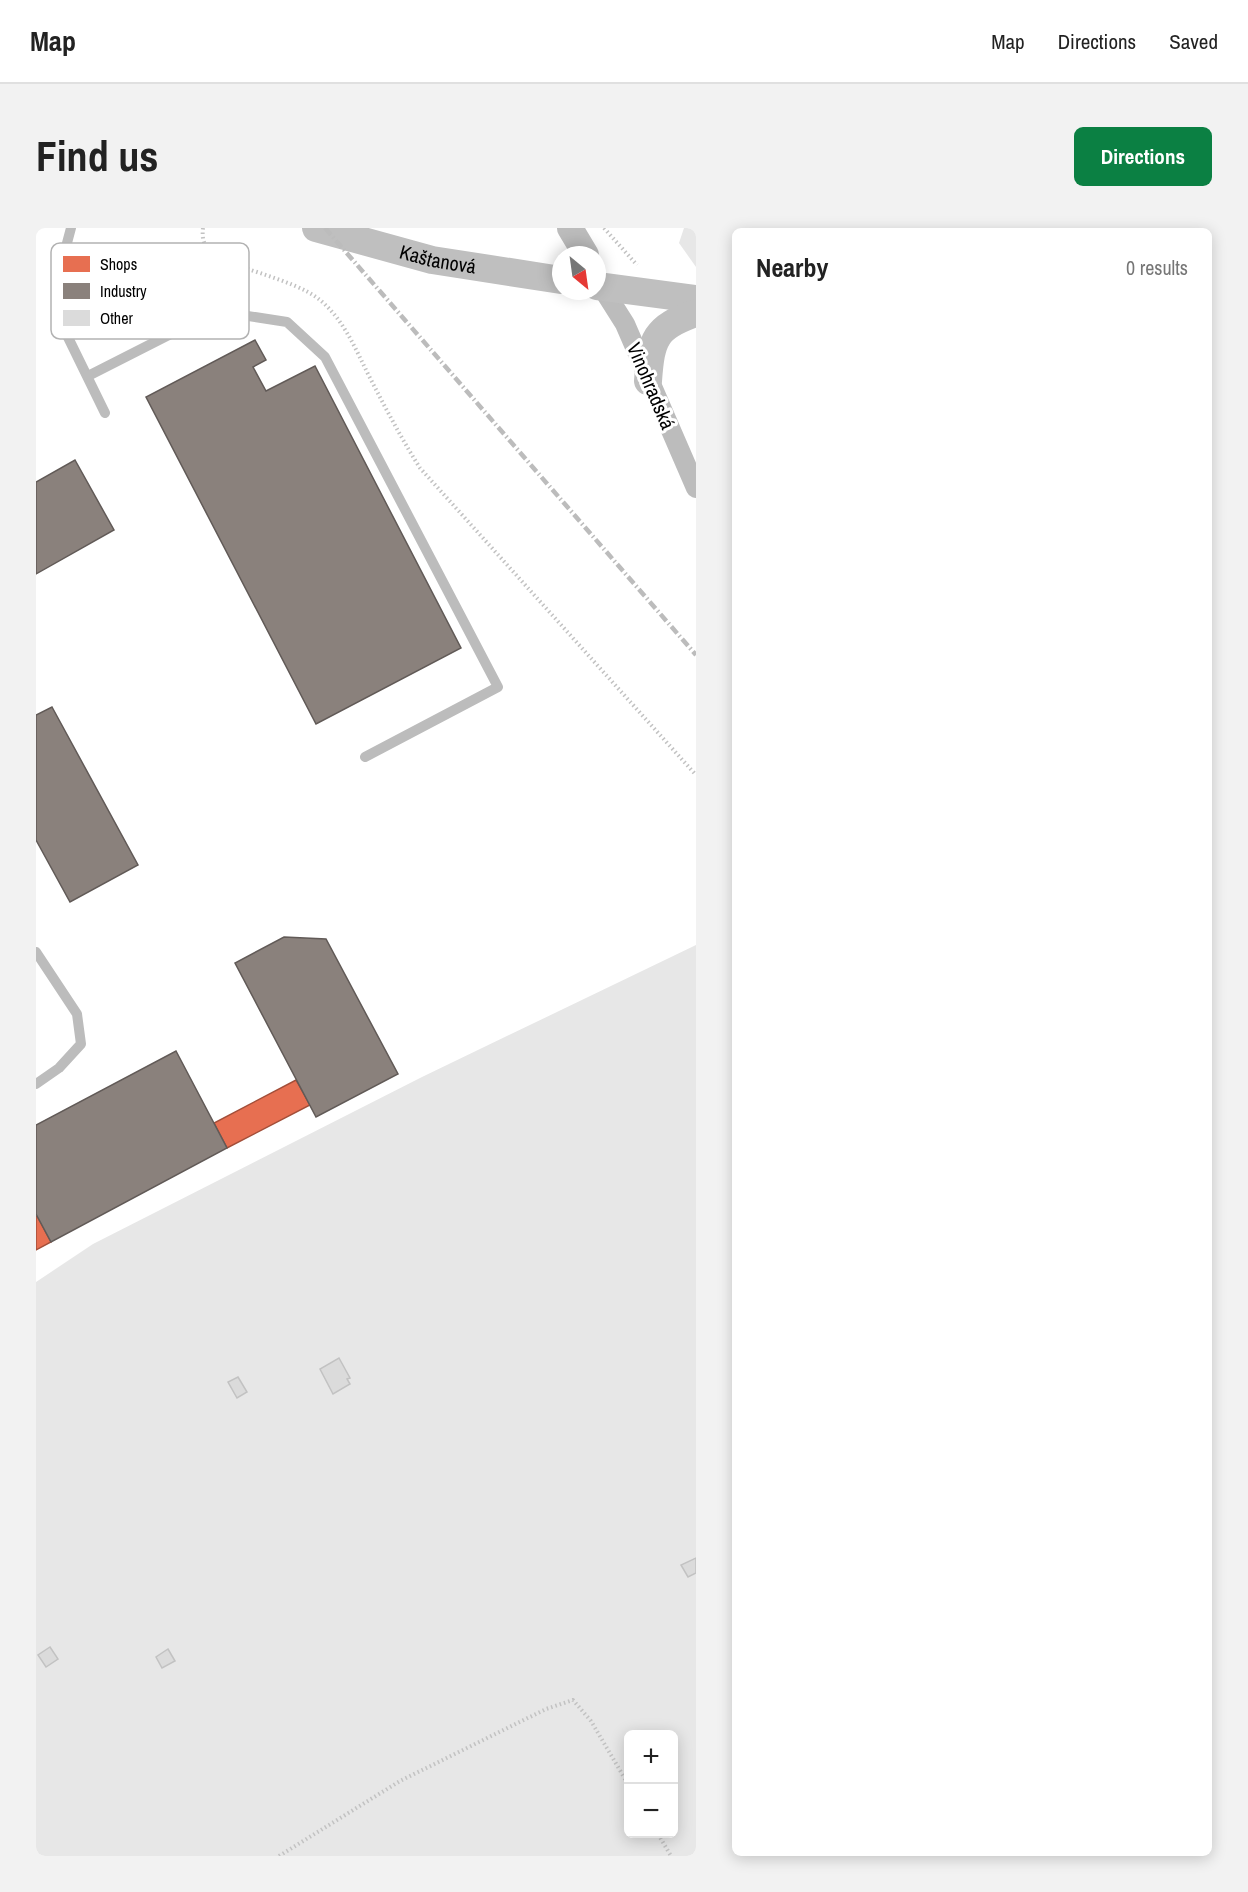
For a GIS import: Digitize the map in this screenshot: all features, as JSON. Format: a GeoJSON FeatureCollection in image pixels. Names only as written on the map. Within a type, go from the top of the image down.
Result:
{"type":"FeatureCollection","features":[{"type":"Feature","properties":{"kind":"main road","name":"Kaštanová"},"geometry":{"type":"LineString","coordinates":[[316,228],[432,260],[552,279]]}},
{"type":"Feature","properties":{"kind":"main road"},"geometry":{"type":"LineString","coordinates":[[606,284],[696,300]]}},
{"type":"Feature","properties":{"kind":"main road"},"geometry":{"type":"LineString","coordinates":[[648,381],[653,343],[659,332],[668,324],[696,313]]}},
{"type":"Feature","properties":{"kind":"street"},"geometry":{"type":"LineString","coordinates":[[570,228],[581,246]]}},
{"type":"Feature","properties":{"kind":"street","name":"Vinohradská"},"geometry":{"type":"LineString","coordinates":[[606,295],[625,324],[696,488]]}},
{"type":"Feature","properties":{"kind":"lane"},"geometry":{"type":"LineString","coordinates":[[67,243],[71,228]]}},
{"type":"Feature","properties":{"kind":"lane"},"geometry":{"type":"LineString","coordinates":[[249,316],[287,322],[325,357],[498,687],[365,757]]}},
{"type":"Feature","properties":{"kind":"lane"},"geometry":{"type":"LineString","coordinates":[[67,339],[88,376],[105,413]]}},
{"type":"Feature","properties":{"kind":"lane"},"geometry":{"type":"LineString","coordinates":[[88,376],[161,339]]}},
{"type":"Feature","properties":{"kind":"lane"},"geometry":{"type":"LineString","coordinates":[[36,952],[78,1014],[81,1044],[59,1068],[36,1084]]}},
{"type":"Feature","properties":{"kind":"path"},"geometry":{"type":"LineString","coordinates":[[203,228],[204,243]]}},
{"type":"Feature","properties":{"kind":"path"},"geometry":{"type":"LineString","coordinates":[[604,228],[638,266]]}},
{"type":"Feature","properties":{"kind":"path"},"geometry":{"type":"LineString","coordinates":[[249,268],[293,284],[319,299],[334,314],[355,345],[397,430],[420,468],[696,775]]}},
{"type":"Feature","properties":{"kind":"path"},"geometry":{"type":"LineString","coordinates":[[279,1856],[400,1781],[546,1709],[573,1700],[591,1721],[624,1777]]}},
{"type":"Feature","properties":{"kind":"path"},"geometry":{"type":"LineString","coordinates":[[661,1838],[671,1856]]}},
{"type":"Feature","properties":{"kind":"shaded area"},"geometry":{"type":"Polygon","coordinates":[[[684,228],[696,228],[696,267],[679,243],[684,228]]]}},
{"type":"Feature","properties":{"kind":"shaded area"},"geometry":{"type":"Polygon","coordinates":[[[696,945],[696,1856],[36,1856],[36,1282],[93,1244],[422,1077],[696,945]]]}},
{"type":"Feature","properties":{"kind":"building: Shops"},"geometry":{"type":"Polygon","coordinates":[[[296,1080],[310,1105],[227,1148],[214,1123],[296,1080]]]}},
{"type":"Feature","properties":{"kind":"building: Shops"},"geometry":{"type":"Polygon","coordinates":[[[36,1217],[51,1242],[36,1250],[36,1217]]]}},
{"type":"Feature","properties":{"kind":"building: Industry"},"geometry":{"type":"Polygon","coordinates":[[[255,340],[266,360],[253,367],[266,391],[315,366],[461,648],[316,724],[146,397],[255,340]]]}},
{"type":"Feature","properties":{"kind":"building: Industry"},"geometry":{"type":"Polygon","coordinates":[[[75,460],[114,530],[36,574],[36,482],[75,460]]]}},
{"type":"Feature","properties":{"kind":"building: Industry"},"geometry":{"type":"Polygon","coordinates":[[[52,707],[138,865],[70,902],[36,840],[36,715],[52,707]]]}},
{"type":"Feature","properties":{"kind":"building: Industry"},"geometry":{"type":"Polygon","coordinates":[[[284,937],[326,939],[398,1074],[316,1117],[235,963],[284,937]]]}},
{"type":"Feature","properties":{"kind":"building: Industry"},"geometry":{"type":"Polygon","coordinates":[[[176,1051],[227,1148],[51,1242],[36,1214],[36,1125],[176,1051]]]}},
{"type":"Feature","properties":{"kind":"building: Other"},"geometry":{"type":"Polygon","coordinates":[[[339,1358],[350,1378],[347,1379],[350,1384],[333,1394],[320,1369],[339,1358]]]}},
{"type":"Feature","properties":{"kind":"building: Other"},"geometry":{"type":"Polygon","coordinates":[[[238,1377],[247,1392],[237,1398],[228,1382],[238,1377]]]}},
{"type":"Feature","properties":{"kind":"building: Other"},"geometry":{"type":"Polygon","coordinates":[[[696,1558],[696,1573],[688,1577],[681,1565],[696,1558]]]}},
{"type":"Feature","properties":{"kind":"building: Other"},"geometry":{"type":"Polygon","coordinates":[[[50,1647],[58,1659],[46,1667],[38,1655],[50,1647]]]}},
{"type":"Feature","properties":{"kind":"building: Other"},"geometry":{"type":"Polygon","coordinates":[[[168,1649],[175,1661],[162,1668],[156,1657],[168,1649]]]}},
{"type":"Feature","properties":{"kind":"railway"},"geometry":{"type":"LineString","coordinates":[[325,228],[696,655]]}}]}
